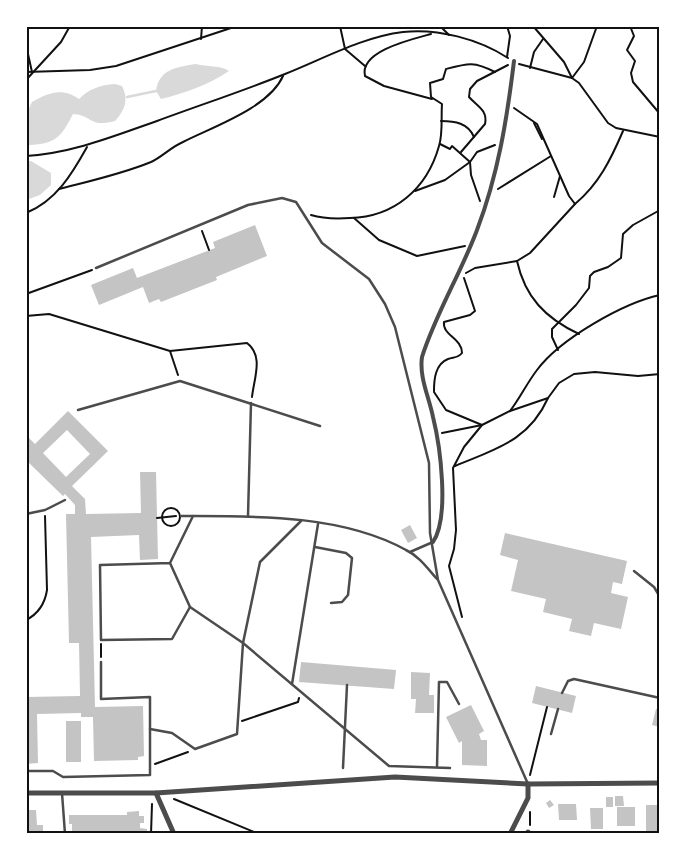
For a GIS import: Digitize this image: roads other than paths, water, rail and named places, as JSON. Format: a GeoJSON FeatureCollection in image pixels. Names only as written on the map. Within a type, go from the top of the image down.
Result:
{"type":"FeatureCollection","features":[{"type":"Feature","properties":{"kind":"street"},"geometry":{"type":"LineString","coordinates":[[433,542],[439,531],[441,475],[437,434],[425,386],[421,364],[422,357],[459,273],[490,193],[502,143],[514,62]]}},
{"type":"Feature","properties":{"kind":"street"},"geometry":{"type":"LineString","coordinates":[[26,793],[156,793],[395,777],[528,784],[660,783]]}},
{"type":"Feature","properties":{"kind":"street"},"geometry":{"type":"LineString","coordinates":[[510,834],[528,798],[528,784]]}},
{"type":"Feature","properties":{"kind":"street"},"geometry":{"type":"LineString","coordinates":[[156,793],[174,834]]}},
{"type":"Feature","properties":{"kind":"lane"},"geometry":{"type":"LineString","coordinates":[[96,268],[162,242],[200,224],[270,199],[291,199],[302,210],[322,243],[369,279],[385,304],[395,327],[429,463],[430,533],[438,580],[528,784]]}},
{"type":"Feature","properties":{"kind":"lane"},"geometry":{"type":"LineString","coordinates":[[78,410],[180,381],[320,426]]}},
{"type":"Feature","properties":{"kind":"lane"},"geometry":{"type":"LineString","coordinates":[[248,516],[251,403]]}},
{"type":"Feature","properties":{"kind":"lane"},"geometry":{"type":"LineString","coordinates":[[26,514],[45,510],[66,500]]}},
{"type":"Feature","properties":{"kind":"lane"},"geometry":{"type":"LineString","coordinates":[[181,516],[248,516],[301,521],[366,532],[410,552],[438,580]]}},
{"type":"Feature","properties":{"kind":"lane"},"geometry":{"type":"LineString","coordinates":[[170,563],[193,516]]}},
{"type":"Feature","properties":{"kind":"lane"},"geometry":{"type":"LineString","coordinates":[[150,730],[172,733],[195,749],[238,734],[243,643],[260,562],[301,521]]}},
{"type":"Feature","properties":{"kind":"lane"},"geometry":{"type":"LineString","coordinates":[[292,684],[318,524]]}},
{"type":"Feature","properties":{"kind":"lane"},"geometry":{"type":"LineString","coordinates":[[410,552],[433,542]]}},
{"type":"Feature","properties":{"kind":"lane"},"geometry":{"type":"LineString","coordinates":[[314,546],[346,553],[352,558],[348,595],[342,602],[331,603]]}},
{"type":"Feature","properties":{"kind":"lane"},"geometry":{"type":"LineString","coordinates":[[170,563],[190,606],[243,643],[389,766],[450,768]]}},
{"type":"Feature","properties":{"kind":"lane"},"geometry":{"type":"LineString","coordinates":[[170,563],[100,565],[101,640],[172,639],[190,606]]}},
{"type":"Feature","properties":{"kind":"lane"},"geometry":{"type":"LineString","coordinates":[[634,571],[654,587],[660,597]]}},
{"type":"Feature","properties":{"kind":"lane"},"geometry":{"type":"LineString","coordinates":[[26,771],[53,771],[63,777],[150,775],[150,698],[101,699],[101,662]]}},
{"type":"Feature","properties":{"kind":"lane"},"geometry":{"type":"LineString","coordinates":[[562,692],[568,681],[574,679],[660,698]]}},
{"type":"Feature","properties":{"kind":"lane"},"geometry":{"type":"LineString","coordinates":[[437,767],[439,682],[447,682],[459,704]]}},
{"type":"Feature","properties":{"kind":"lane"},"geometry":{"type":"LineString","coordinates":[[343,768],[347,686]]}},
{"type":"Feature","properties":{"kind":"lane"},"geometry":{"type":"LineString","coordinates":[[551,734],[558,709]]}},
{"type":"Feature","properties":{"kind":"lane"},"geometry":{"type":"LineString","coordinates":[[62,793],[65,834]]}},
{"type":"Feature","properties":{"kind":"waterway"},"geometry":{"type":"LineString","coordinates":[[127,97],[156,91]]}}]}
